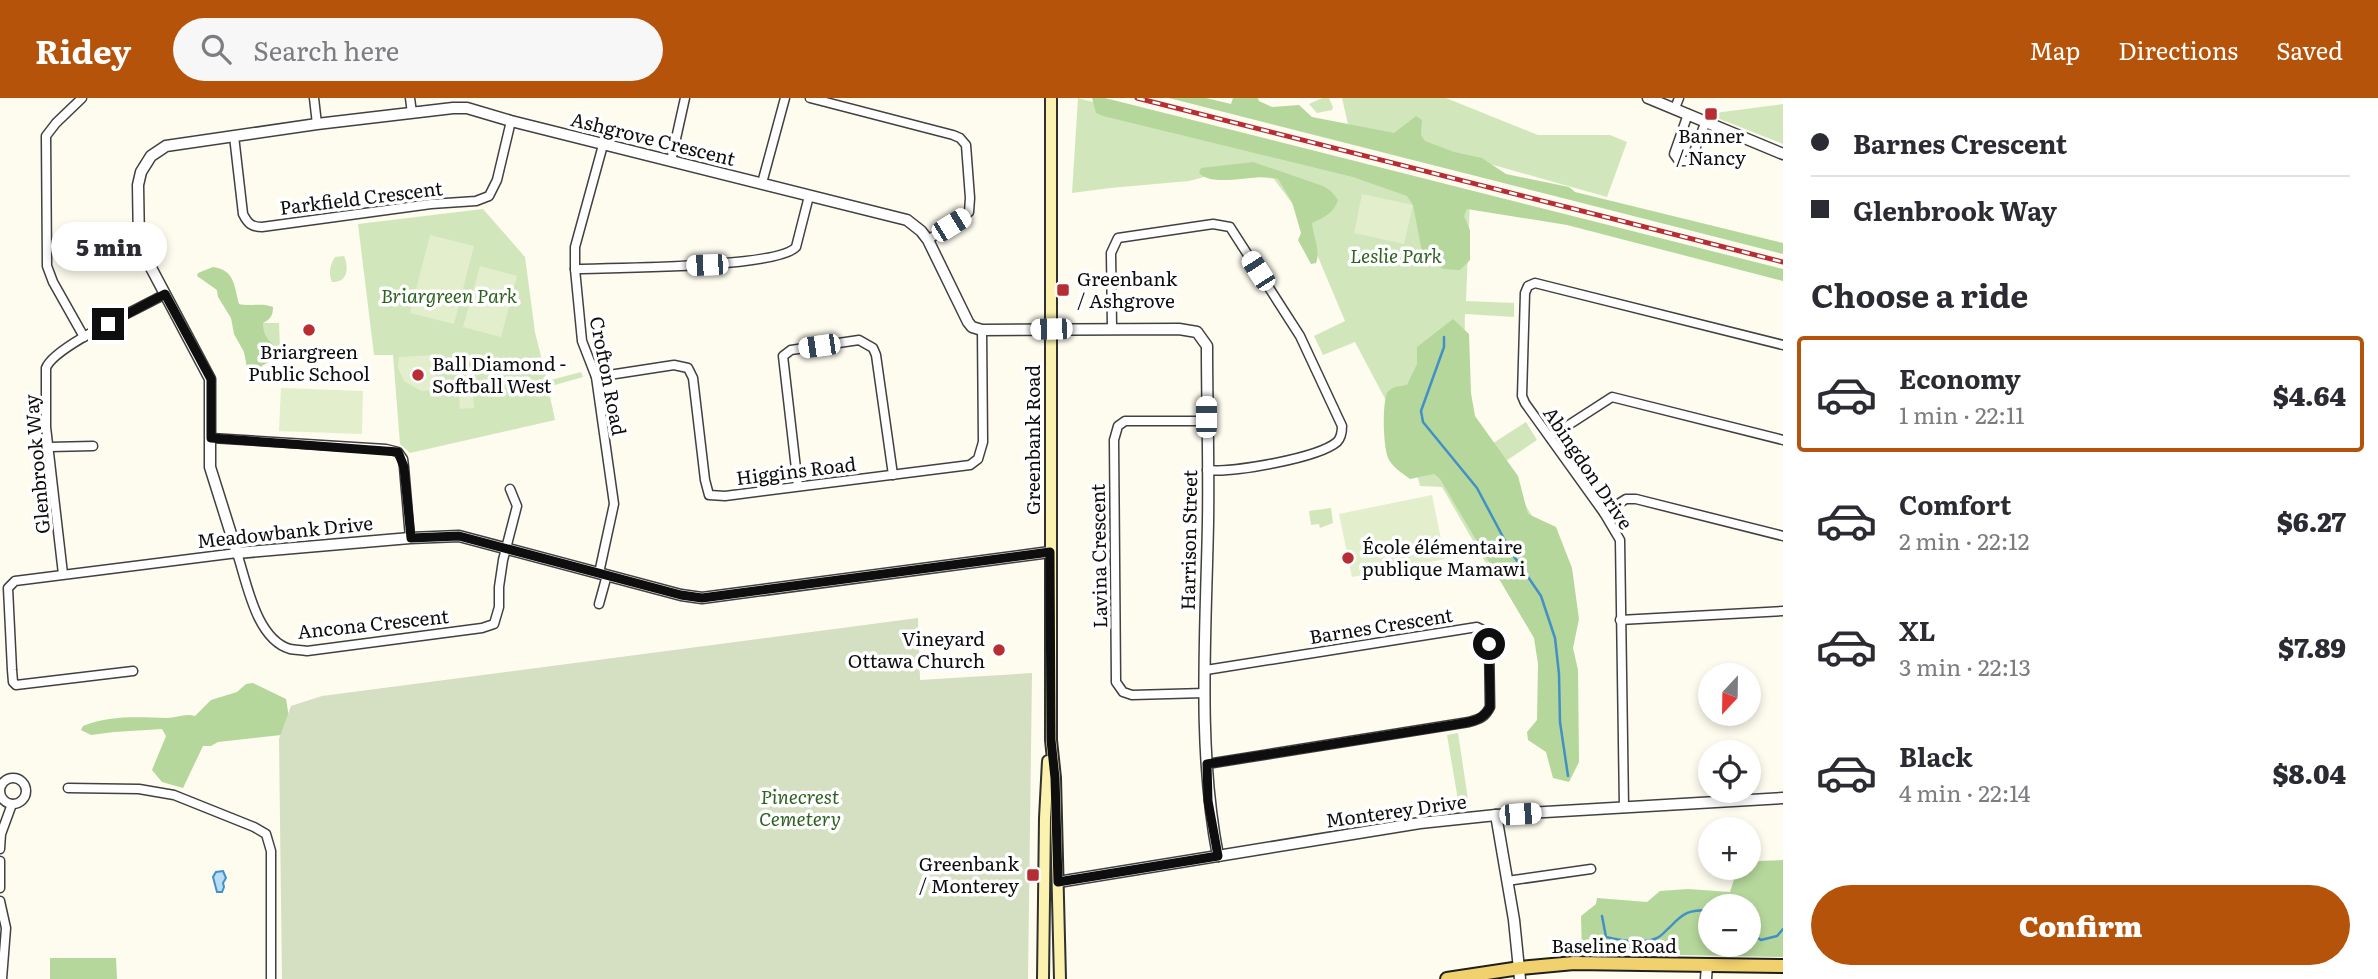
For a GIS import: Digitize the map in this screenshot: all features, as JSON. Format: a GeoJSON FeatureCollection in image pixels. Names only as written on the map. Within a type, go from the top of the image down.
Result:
{"type":"FeatureCollection","features":[{"type":"Feature","properties":{"kind":"main road","name":"Greenbank Road"},"geometry":{"type":"LineString","coordinates":[[1043,979],[1045,818],[1051,740],[1051,98]]}},
{"type":"Feature","properties":{"kind":"main road","name":"Greenbank Road"},"geometry":{"type":"LineString","coordinates":[[1051,740],[1055,778],[1060,979]]}},
{"type":"Feature","properties":{"kind":"main road","name":"Baseline Road"},"geometry":{"type":"LineString","coordinates":[[1447,979],[1520,973],[1574,963],[1783,966]]}},
{"type":"Feature","properties":{"kind":"street"},"geometry":{"type":"LineString","coordinates":[[82,98],[46,136],[47,266],[52,282],[84,337]]}},
{"type":"Feature","properties":{"kind":"street"},"geometry":{"type":"LineString","coordinates":[[314,98],[317,124]]}},
{"type":"Feature","properties":{"kind":"street"},"geometry":{"type":"LineString","coordinates":[[410,98],[412,113]]}},
{"type":"Feature","properties":{"kind":"street"},"geometry":{"type":"LineString","coordinates":[[671,162],[685,98]]}},
{"type":"Feature","properties":{"kind":"street"},"geometry":{"type":"LineString","coordinates":[[762,183],[785,98]]}},
{"type":"Feature","properties":{"kind":"street"},"geometry":{"type":"LineString","coordinates":[[810,98],[953,135],[963,141],[966,145],[969,212],[928,240]]}},
{"type":"Feature","properties":{"kind":"street"},"geometry":{"type":"LineString","coordinates":[[1648,98],[1677,103],[1688,114],[1783,154]]}},
{"type":"Feature","properties":{"kind":"street","name":"Ashgrove Crescent"},"geometry":{"type":"LineString","coordinates":[[237,554],[210,467],[211,379],[139,246],[138,184],[141,172],[151,156],[166,146],[317,124],[467,108],[603,145],[907,220],[928,240],[972,327],[982,330]]}},
{"type":"Feature","properties":{"kind":"street"},"geometry":{"type":"LineString","coordinates":[[1688,114],[1674,154],[1679,161],[1688,161],[1692,157],[1706,121]]}},
{"type":"Feature","properties":{"kind":"street","name":"Parkfield Crescent"},"geometry":{"type":"LineString","coordinates":[[234,136],[243,215],[253,227],[262,227],[430,204],[476,201],[489,196],[497,180],[511,121]]}},
{"type":"Feature","properties":{"kind":"street","name":"Crofton Road"},"geometry":{"type":"LineString","coordinates":[[603,145],[575,247],[582,341],[596,377],[614,503],[603,574]]}},
{"type":"Feature","properties":{"kind":"street"},"geometry":{"type":"LineString","coordinates":[[575,269],[707,265],[783,255],[796,247],[808,196]]}},
{"type":"Feature","properties":{"kind":"street"},"geometry":{"type":"LineString","coordinates":[[1112,328],[1111,253],[1118,238],[1213,224],[1230,227],[1300,336],[1342,426],[1337,442],[1298,459],[1229,470],[1207,470]]}},
{"type":"Feature","properties":{"kind":"street","name":"Abingdon Drive"},"geometry":{"type":"LineString","coordinates":[[1624,807],[1620,540],[1522,396],[1525,293],[1528,286],[1535,283],[1783,345]]}},
{"type":"Feature","properties":{"kind":"street","name":"Glenbrook Way"},"geometry":{"type":"LineString","coordinates":[[63,574],[46,427],[46,368],[57,354],[84,337],[165,294]]}},
{"type":"Feature","properties":{"kind":"street","name":"Harrison Street"},"geometry":{"type":"LineString","coordinates":[[1051,329],[1179,328],[1197,332],[1207,346],[1205,692],[1208,801],[1218,856]]}},
{"type":"Feature","properties":{"kind":"street"},"geometry":{"type":"LineString","coordinates":[[982,330],[1051,329]]}},
{"type":"Feature","properties":{"kind":"street","name":"Higgins Road"},"geometry":{"type":"LineString","coordinates":[[596,377],[674,365],[688,368],[693,378],[709,495],[725,496],[970,465],[978,459],[983,442],[982,330]]}},
{"type":"Feature","properties":{"kind":"street"},"geometry":{"type":"LineString","coordinates":[[798,486],[783,356],[792,351],[859,340],[873,348],[876,355],[893,474]]}},
{"type":"Feature","properties":{"kind":"street"},"geometry":{"type":"LineString","coordinates":[[1550,437],[1612,397],[1783,440]]}},
{"type":"Feature","properties":{"kind":"street","name":"Lavina Crescent"},"geometry":{"type":"LineString","coordinates":[[1205,692],[1132,695],[1123,692],[1116,682],[1114,440],[1118,426],[1125,421],[1206,421]]}},
{"type":"Feature","properties":{"kind":"street"},"geometry":{"type":"LineString","coordinates":[[211,438],[398,452],[404,467],[411,538]]}},
{"type":"Feature","properties":{"kind":"street"},"geometry":{"type":"LineString","coordinates":[[49,447],[93,446]]}},
{"type":"Feature","properties":{"kind":"street"},"geometry":{"type":"LineString","coordinates":[[506,548],[517,506],[510,489]]}},
{"type":"Feature","properties":{"kind":"street"},"geometry":{"type":"LineString","coordinates":[[1604,513],[1626,499],[1636,499],[1783,536]]}},
{"type":"Feature","properties":{"kind":"street","name":"Meadowbank Drive"},"geometry":{"type":"LineString","coordinates":[[133,671],[16,685],[13,682],[12,670],[8,588],[15,581],[63,574],[237,554],[459,536],[702,598],[1050,552]]}},
{"type":"Feature","properties":{"kind":"street","name":"Ancona Crescent"},"geometry":{"type":"LineString","coordinates":[[237,554],[262,626],[274,640],[289,649],[307,651],[482,628],[494,624],[499,607],[499,587],[506,548]]}},
{"type":"Feature","properties":{"kind":"street"},"geometry":{"type":"LineString","coordinates":[[599,604],[603,574]]}},
{"type":"Feature","properties":{"kind":"street"},"geometry":{"type":"LineString","coordinates":[[1620,620],[1783,611]]}},
{"type":"Feature","properties":{"kind":"street","name":"Barnes Crescent"},"geometry":{"type":"LineString","coordinates":[[1206,670],[1477,627],[1487,632],[1489,637],[1490,707],[1481,718],[1452,725],[1207,764]]}},
{"type":"Feature","properties":{"kind":"street"},"geometry":{"type":"LineString","coordinates":[[68,788],[139,789],[174,795],[266,834],[271,851],[271,979]]}},
{"type":"Feature","properties":{"kind":"street","name":"Monterey Drive"},"geometry":{"type":"LineString","coordinates":[[1058,882],[1420,823],[1496,815],[1783,798]]}},
{"type":"Feature","properties":{"kind":"street"},"geometry":{"type":"LineString","coordinates":[[0,849],[1,834],[12,804]]}},
{"type":"Feature","properties":{"kind":"street"},"geometry":{"type":"LineString","coordinates":[[1496,815],[1520,973]]}},
{"type":"Feature","properties":{"kind":"street"},"geometry":{"type":"LineString","coordinates":[[0,861],[0,888]]}},
{"type":"Feature","properties":{"kind":"street"},"geometry":{"type":"LineString","coordinates":[[1507,881],[1591,869]]}},
{"type":"Feature","properties":{"kind":"street"},"geometry":{"type":"LineString","coordinates":[[0,901],[6,928],[2,979]]}},
{"type":"Feature","properties":{"kind":"street"},"geometry":{"type":"LineString","coordinates":[[1706,979],[1707,965]]}},
{"type":"Feature","properties":{"kind":"green space","name":"Leslie Park"},"geometry":{"type":"Polygon","coordinates":[[[1078,98],[1470,202],[1466,301],[1514,303],[1514,317],[1465,314],[1463,411],[1487,447],[1526,422],[1537,440],[1500,465],[1557,555],[1494,577],[1442,487],[1420,486],[1410,446],[1355,342],[1323,355],[1314,336],[1345,321],[1300,214],[1274,179],[1227,171],[1189,181],[1072,193],[1078,98]]]}},
{"type":"Feature","properties":{"kind":"green space"},"geometry":{"type":"Polygon","coordinates":[[[1092,98],[1105,98],[1783,269],[1783,281],[1567,225],[1467,209],[1464,216],[1470,230],[1470,260],[1460,270],[1443,269],[1423,257],[1413,205],[1407,196],[1353,177],[1103,116],[1096,113],[1092,98]]]}},
{"type":"Feature","properties":{"kind":"green space"},"geometry":{"type":"Polygon","coordinates":[[[1169,98],[1206,98],[1231,104],[1233,98],[1258,98],[1272,107],[1299,105],[1312,117],[1394,133],[1416,116],[1422,120],[1421,135],[1425,141],[1454,152],[1482,158],[1506,174],[1569,187],[1575,192],[1783,243],[1783,254],[1169,98]]]}},
{"type":"Feature","properties":{"kind":"green space"},"geometry":{"type":"Polygon","coordinates":[[[1329,98],[1332,110],[1317,113],[1309,104],[1329,98]]]}},
{"type":"Feature","properties":{"kind":"green space"},"geometry":{"type":"Polygon","coordinates":[[[1342,98],[1446,98],[1538,135],[1610,135],[1627,142],[1607,197],[1348,124],[1342,98]]]}},
{"type":"Feature","properties":{"kind":"green space"},"geometry":{"type":"Polygon","coordinates":[[[1783,104],[1783,144],[1707,114],[1783,104]]]}},
{"type":"Feature","properties":{"kind":"green space"},"geometry":{"type":"Polygon","coordinates":[[[1253,162],[1323,186],[1338,200],[1331,212],[1312,223],[1317,248],[1316,263],[1311,264],[1298,240],[1301,233],[1292,202],[1278,179],[1258,177],[1215,180],[1199,173],[1201,168],[1253,162]]]}},
{"type":"Feature","properties":{"kind":"green space"},"geometry":{"type":"Polygon","coordinates":[[[1362,194],[1413,205],[1404,244],[1354,233],[1362,194]]]}},
{"type":"Feature","properties":{"kind":"green space","name":"Briargreen Park"},"geometry":{"type":"Polygon","coordinates":[[[483,209],[525,257],[535,332],[547,381],[581,372],[583,377],[548,387],[555,420],[410,453],[400,444],[393,355],[374,355],[358,224],[483,209]]]}},
{"type":"Feature","properties":{"kind":"green space"},"geometry":{"type":"Polygon","coordinates":[[[430,235],[474,246],[454,324],[410,313],[430,235]]]}},
{"type":"Feature","properties":{"kind":"green space"},"geometry":{"type":"Polygon","coordinates":[[[344,256],[346,274],[341,280],[332,282],[332,263],[335,257],[344,256]]]}},
{"type":"Feature","properties":{"kind":"green space"},"geometry":{"type":"Polygon","coordinates":[[[480,266],[517,276],[501,337],[463,327],[480,266]]]}},
{"type":"Feature","properties":{"kind":"green space"},"geometry":{"type":"Polygon","coordinates":[[[213,267],[230,275],[239,304],[273,307],[272,315],[263,323],[263,327],[278,353],[273,360],[261,367],[256,381],[249,378],[244,352],[217,290],[197,276],[198,273],[213,267]]]}},
{"type":"Feature","properties":{"kind":"green space"},"geometry":{"type":"Polygon","coordinates":[[[1453,319],[1469,334],[1471,393],[1475,416],[1518,476],[1528,514],[1556,527],[1572,568],[1579,619],[1573,648],[1578,670],[1579,762],[1569,782],[1553,778],[1546,752],[1528,740],[1527,732],[1537,720],[1538,664],[1534,638],[1440,479],[1434,474],[1410,479],[1394,466],[1387,455],[1384,417],[1387,393],[1407,385],[1417,364],[1417,347],[1453,319]]]}},
{"type":"Feature","properties":{"kind":"green space"},"geometry":{"type":"Polygon","coordinates":[[[254,323],[279,323],[280,347],[255,348],[254,323]]]}},
{"type":"Feature","properties":{"kind":"green space","name":"Ball Diamond - Softball West"},"geometry":{"type":"Polygon","coordinates":[[[434,355],[437,390],[421,391],[404,381],[398,368],[399,357],[434,355]]]}},
{"type":"Feature","properties":{"kind":"green space"},"geometry":{"type":"Polygon","coordinates":[[[472,382],[474,408],[460,409],[458,383],[472,382]]]}},
{"type":"Feature","properties":{"kind":"green space"},"geometry":{"type":"Polygon","coordinates":[[[281,388],[363,391],[362,434],[279,431],[281,388]]]}},
{"type":"Feature","properties":{"kind":"green space"},"geometry":{"type":"Polygon","coordinates":[[[1432,495],[1445,559],[1352,577],[1339,514],[1432,495]]]}},
{"type":"Feature","properties":{"kind":"green space"},"geometry":{"type":"Polygon","coordinates":[[[1331,508],[1333,523],[1320,528],[1319,524],[1311,525],[1309,511],[1331,508]]]}},
{"type":"Feature","properties":{"kind":"green space","name":"Pinecrest Cemetery"},"geometry":{"type":"Polygon","coordinates":[[[918,618],[920,680],[1032,673],[1028,979],[282,979],[279,739],[291,706],[322,696],[918,618]]]}},
{"type":"Feature","properties":{"kind":"green space"},"geometry":{"type":"Polygon","coordinates":[[[253,683],[286,699],[290,724],[281,735],[203,746],[183,788],[162,782],[152,770],[166,736],[162,729],[91,735],[81,730],[83,726],[93,722],[113,718],[195,716],[211,700],[237,692],[246,684],[253,683]]]}},
{"type":"Feature","properties":{"kind":"green space"},"geometry":{"type":"Polygon","coordinates":[[[1458,733],[1469,806],[1459,806],[1447,735],[1458,733]]]}},
{"type":"Feature","properties":{"kind":"green space"},"geometry":{"type":"Polygon","coordinates":[[[1783,860],[1783,957],[1761,957],[1761,894],[1698,894],[1698,955],[1582,953],[1581,916],[1596,904],[1597,898],[1647,902],[1660,891],[1688,889],[1730,892],[1734,880],[1761,880],[1761,861],[1783,860]]]}},
{"type":"Feature","properties":{"kind":"green space"},"geometry":{"type":"Polygon","coordinates":[[[50,958],[116,958],[117,979],[50,979],[50,958]]]}},
{"type":"Feature","properties":{"kind":"water"},"geometry":{"type":"Polygon","coordinates":[[[223,871],[226,878],[224,887],[222,892],[217,892],[213,877],[216,872],[223,871]]]}},
{"type":"Feature","properties":{"kind":"waterway"},"geometry":{"type":"LineString","coordinates":[[1444,337],[1444,347],[1421,411],[1423,422],[1477,488],[1511,552],[1541,596],[1555,638],[1560,722],[1568,776]]}},
{"type":"Feature","properties":{"kind":"waterway"},"geometry":{"type":"LineString","coordinates":[[1602,916],[1606,937],[1645,941],[1659,937],[1687,913],[1698,911]]}},
{"type":"Feature","properties":{"kind":"waterway"},"geometry":{"type":"LineString","coordinates":[[1761,940],[1777,936],[1783,929]]}},
{"type":"Feature","properties":{"kind":"railway"},"geometry":{"type":"LineString","coordinates":[[1137,98],[1783,262]]}},
{"type":"Feature","properties":{"kind":"place","name":"Banner / Nancy"},"geometry":{"type":"Point","coordinates":[1711,114]}},
{"type":"Feature","properties":{"kind":"place","name":"Greenbank / Ashgrove"},"geometry":{"type":"Point","coordinates":[1063,290]}},
{"type":"Feature","properties":{"kind":"place","name":"Briargreen Public School"},"geometry":{"type":"Point","coordinates":[309,330]}},
{"type":"Feature","properties":{"kind":"place","name":"Ball Diamond - Softball West"},"geometry":{"type":"Point","coordinates":[418,375]}},
{"type":"Feature","properties":{"kind":"place","name":"École élémentaire publique Mamawi"},"geometry":{"type":"Point","coordinates":[1348,558]}},
{"type":"Feature","properties":{"kind":"place","name":"Vineyard Ottawa Church"},"geometry":{"type":"Point","coordinates":[999,650]}},
{"type":"Feature","properties":{"kind":"place","name":"Greenbank / Monterey"},"geometry":{"type":"Point","coordinates":[1033,875]}},
{"type":"Feature","properties":{"kind":"route"},"geometry":{"type":"LineString","coordinates":[[108,324],[165,294],[211,379],[211,438],[398,452],[404,467],[411,538],[459,536],[681,595],[702,598],[1050,552],[1051,740],[1055,778],[1058,882],[1218,856],[1208,801],[1207,764],[1452,725],[1481,718],[1490,707],[1489,644]]}}]}
